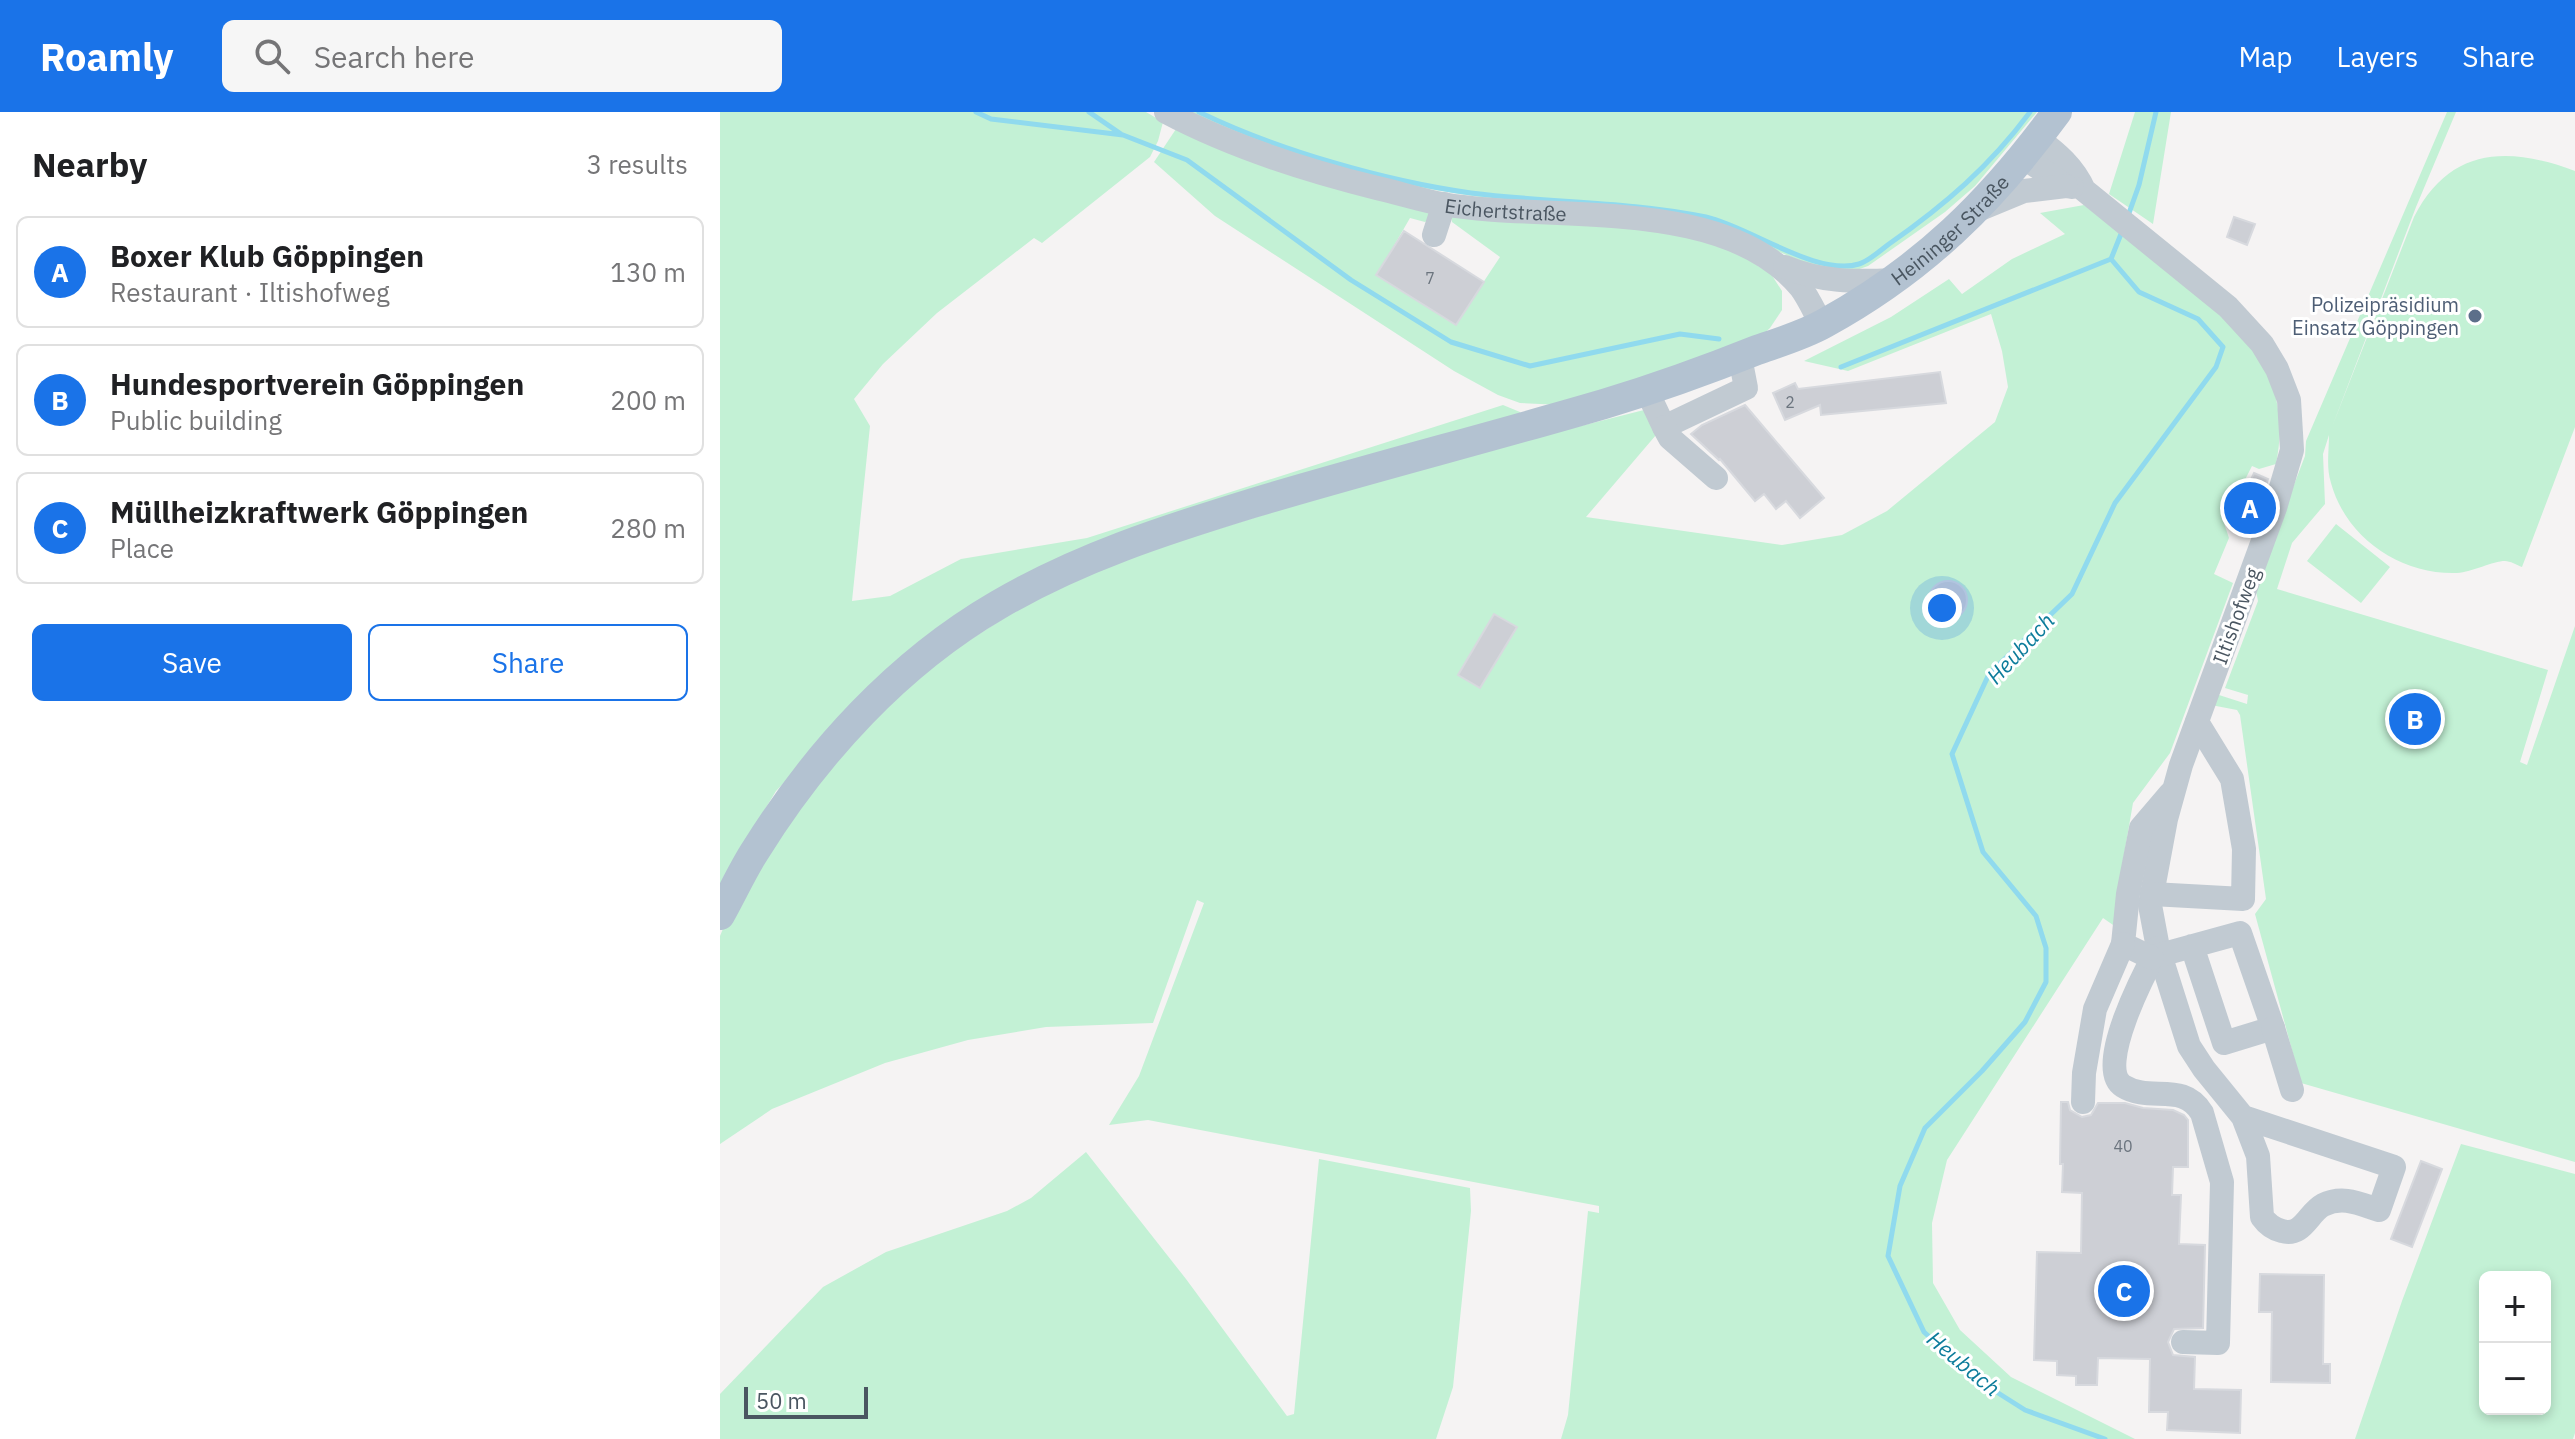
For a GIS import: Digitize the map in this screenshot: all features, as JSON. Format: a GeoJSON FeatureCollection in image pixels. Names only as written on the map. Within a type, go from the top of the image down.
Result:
{"type":"FeatureCollection","features":[{"type":"Feature","properties":{"kind":"main road","name":"Heininger Straße"},"geometry":{"type":"LineString","coordinates":[[720,915],[754,851],[805,779],[858,715],[927,654],[996,606],[1079,563],[1162,531],[1647,391],[1822,325],[1893,280],[1949,237],[2041,150],[2059,112]]}},
{"type":"Feature","properties":{"kind":"street","name":"Eichertstraße"},"geometry":{"type":"LineString","coordinates":[[1166,112],[1220,138],[1318,173],[1444,204],[1651,220],[1706,231],[1740,242],[1771,262],[1801,288],[1822,325]]}},
{"type":"Feature","properties":{"kind":"street","name":"Iltishofweg"},"geometry":{"type":"LineString","coordinates":[[2041,150],[2081,191],[2228,307],[2262,344],[2277,369],[2289,400],[2292,450],[2275,508],[2246,568],[2174,789],[2150,905],[2157,954],[2189,1046],[2243,1117]]}},
{"type":"Feature","properties":{"kind":"street","name":"Iltishofweg"},"geometry":{"type":"LineString","coordinates":[[2041,150],[2078,176],[2081,191]]}},
{"type":"Feature","properties":{"kind":"street"},"geometry":{"type":"LineString","coordinates":[[1976,211],[2024,191],[2081,191]]}},
{"type":"Feature","properties":{"kind":"street"},"geometry":{"type":"LineString","coordinates":[[1434,235],[1444,204]]}},
{"type":"Feature","properties":{"kind":"street"},"geometry":{"type":"LineString","coordinates":[[1771,262],[1811,278],[1850,282],[1893,280]]}},
{"type":"Feature","properties":{"kind":"street"},"geometry":{"type":"LineString","coordinates":[[1664,427],[1746,388],[1740,357]]}},
{"type":"Feature","properties":{"kind":"street"},"geometry":{"type":"LineString","coordinates":[[1647,391],[1670,438],[1716,478]]}},
{"type":"Feature","properties":{"kind":"street"},"geometry":{"type":"LineString","coordinates":[[2152,894],[2243,899],[2244,849],[2232,779],[2197,722]]}},
{"type":"Feature","properties":{"kind":"street"},"geometry":{"type":"LineString","coordinates":[[2083,1102],[2084,1073],[2095,1009],[2123,944],[2128,894],[2141,828],[2174,789]]}},
{"type":"Feature","properties":{"kind":"street"},"geometry":{"type":"LineString","coordinates":[[2123,944],[2157,954],[2240,933],[2292,1090]]}},
{"type":"Feature","properties":{"kind":"street"},"geometry":{"type":"LineString","coordinates":[[2192,946],[2224,1043],[2273,1028]]}},
{"type":"Feature","properties":{"kind":"street"},"geometry":{"type":"LineString","coordinates":[[2157,954],[2128,1009],[2115,1059],[2115,1074],[2125,1087],[2150,1093],[2185,1095],[2196,1102],[2222,1182],[2218,1343],[2183,1342]]}},
{"type":"Feature","properties":{"kind":"street"},"geometry":{"type":"LineString","coordinates":[[2243,1117],[2394,1167],[2397,1191],[2379,1210],[2346,1199],[2322,1206],[2297,1231],[2288,1233],[2274,1229],[2262,1217],[2258,1156],[2243,1117]]}},
{"type":"Feature","properties":{"kind":"green space"},"geometry":{"type":"Polygon","coordinates":[[[720,112],[1146,112],[1163,122],[1150,157],[1042,243],[1034,238],[937,313],[883,364],[854,399],[870,426],[852,601],[890,596],[961,559],[1087,538],[1503,405],[1520,412],[1522,416],[1156,522],[852,711],[776,791],[720,884],[720,112]]]}},
{"type":"Feature","properties":{"kind":"green space"},"geometry":{"type":"Polygon","coordinates":[[[1187,112],[2037,112],[1975,186],[1945,212],[1868,266],[1851,272],[1819,270],[1756,241],[1410,186],[1284,152],[1187,112]]]}},
{"type":"Feature","properties":{"kind":"green space"},"geometry":{"type":"Polygon","coordinates":[[[2135,112],[2171,112],[2153,224],[2109,194],[2135,112]]]}},
{"type":"Feature","properties":{"kind":"green space"},"geometry":{"type":"Polygon","coordinates":[[[2447,112],[2456,112],[2416,207],[2332,427],[2414,217],[2445,177],[2463,165],[2483,158],[2504,156],[2527,158],[2575,171],[2575,427],[2522,567],[2505,561],[2457,573],[2416,568],[2396,560],[2363,536],[2349,521],[2331,483],[2329,435],[2323,454],[2325,504],[2292,543],[2277,589],[2548,670],[2520,762],[2527,765],[2575,626],[2575,1162],[2301,1083],[2255,914],[2266,899],[2240,715],[2237,710],[2211,705],[2219,695],[2247,704],[2248,695],[2225,688],[2258,601],[2255,586],[2305,456],[2306,441],[2447,112]]]}},
{"type":"Feature","properties":{"kind":"green space"},"geometry":{"type":"Polygon","coordinates":[[[1176,129],[1429,211],[1430,219],[1425,222],[1410,218],[1377,275],[1455,325],[1500,257],[1452,222],[1451,216],[1650,229],[1725,245],[1771,274],[1782,291],[1782,310],[1756,341],[1562,405],[1520,403],[1454,371],[1215,216],[1154,162],[1176,129]]]}},
{"type":"Feature","properties":{"kind":"green space"},"geometry":{"type":"Polygon","coordinates":[[[2084,205],[2188,285],[2238,333],[2257,357],[2274,390],[2279,421],[2276,464],[2259,469],[2252,466],[2225,519],[2222,517],[2229,538],[2214,574],[2233,583],[2170,753],[2133,803],[2116,901],[2116,927],[2103,918],[1947,1160],[1932,1223],[1933,1283],[1960,1330],[2011,1377],[2135,1439],[1561,1439],[1568,1415],[1588,1211],[1599,1213],[1599,1206],[1148,1120],[1109,1125],[1139,1076],[1204,903],[1197,900],[1153,1023],[1046,1027],[968,1040],[885,1063],[772,1109],[720,1144],[720,936],[727,919],[816,779],[921,671],[1075,573],[1422,466],[1648,409],[1656,435],[1586,517],[1782,545],[1842,535],[1887,511],[1995,422],[2008,387],[2002,351],[1991,314],[1848,371],[1804,361],[1891,317],[1949,279],[1962,294],[2012,259],[2065,234],[2040,213],[2084,205]],[[1494,614],[1458,674],[1480,688],[1517,628],[1494,614]]]}},
{"type":"Feature","properties":{"kind":"green space"},"geometry":{"type":"Polygon","coordinates":[[[2336,524],[2390,567],[2361,603],[2307,561],[2336,524]]]}},
{"type":"Feature","properties":{"kind":"green space"},"geometry":{"type":"Polygon","coordinates":[[[2461,1144],[2575,1174],[2573,1439],[2355,1439],[2402,1301],[2461,1144]]]}},
{"type":"Feature","properties":{"kind":"green space"},"geometry":{"type":"Polygon","coordinates":[[[1086,1152],[1186,1279],[1287,1416],[1294,1414],[1319,1159],[1470,1188],[1471,1211],[1453,1387],[1436,1439],[720,1439],[720,1394],[823,1287],[886,1252],[1007,1211],[1031,1198],[1086,1152]]]}},
{"type":"Feature","properties":{"kind":"building"},"geometry":{"type":"Polygon","coordinates":[[[2234,217],[2255,224],[2247,245],[2227,237],[2234,217]]]}},
{"type":"Feature","properties":{"kind":"building"},"geometry":{"type":"Polygon","coordinates":[[[1404,231],[1484,282],[1456,325],[1376,275],[1404,231]]]}},
{"type":"Feature","properties":{"kind":"building"},"geometry":{"type":"Polygon","coordinates":[[[1940,372],[1946,403],[1821,415],[1820,405],[1785,420],[1773,393],[1795,383],[1798,389],[1940,372]]]}},
{"type":"Feature","properties":{"kind":"building"},"geometry":{"type":"Polygon","coordinates":[[[1745,405],[1824,498],[1800,518],[1786,501],[1776,509],[1764,494],[1755,501],[1720,459],[1691,434],[1702,425],[1745,405]]]}},
{"type":"Feature","properties":{"kind":"building"},"geometry":{"type":"Polygon","coordinates":[[[2254,473],[2268,479],[2259,509],[2256,508],[2245,530],[2227,522],[2245,482],[2249,484],[2254,473]]]}},
{"type":"Feature","properties":{"kind":"building"},"geometry":{"type":"Polygon","coordinates":[[[1948,581],[1962,586],[1967,600],[1962,614],[1948,619],[1934,614],[1929,600],[1934,586],[1948,581]]]}},
{"type":"Feature","properties":{"kind":"building"},"geometry":{"type":"Polygon","coordinates":[[[1494,614],[1517,627],[1480,688],[1458,675],[1494,614]]]}},
{"type":"Feature","properties":{"kind":"building"},"geometry":{"type":"Polygon","coordinates":[[[2410,707],[2426,712],[2420,731],[2404,726],[2410,707]]]}},
{"type":"Feature","properties":{"kind":"building"},"geometry":{"type":"Polygon","coordinates":[[[2061,1102],[2068,1102],[2070,1110],[2082,1117],[2091,1115],[2098,1103],[2125,1103],[2173,1110],[2188,1120],[2188,1167],[2173,1167],[2172,1195],[2181,1195],[2179,1244],[2205,1245],[2203,1328],[2174,1329],[2168,1342],[2173,1355],[2195,1357],[2194,1389],[2241,1390],[2240,1433],[2167,1430],[2168,1412],[2149,1412],[2150,1359],[2098,1358],[2097,1385],[2076,1385],[2076,1376],[2057,1375],[2057,1361],[2034,1360],[2037,1252],[2081,1253],[2082,1193],[2062,1192],[2061,1102]]]}},
{"type":"Feature","properties":{"kind":"building"},"geometry":{"type":"Polygon","coordinates":[[[2421,1161],[2442,1169],[2412,1247],[2391,1239],[2421,1161]]]}},
{"type":"Feature","properties":{"kind":"building"},"geometry":{"type":"Polygon","coordinates":[[[2260,1274],[2324,1275],[2323,1364],[2330,1364],[2330,1383],[2271,1382],[2272,1312],[2259,1312],[2260,1274]]]}},
{"type":"Feature","properties":{"kind":"waterway"},"geometry":{"type":"LineString","coordinates":[[976,112],[991,119],[1123,135],[1187,160],[1351,280],[1451,342],[1530,366],[1680,334],[1719,339]]}},
{"type":"Feature","properties":{"kind":"waterway"},"geometry":{"type":"LineString","coordinates":[[1089,112],[1121,134]]}},
{"type":"Feature","properties":{"kind":"waterway"},"geometry":{"type":"LineString","coordinates":[[1199,112],[1297,151],[1403,181],[1471,193],[1647,208],[1706,217],[1804,257],[1842,266],[1859,264],[1871,258],[1929,215],[1983,167],[2030,112]]}},
{"type":"Feature","properties":{"kind":"waterway","name":"Heubach"},"geometry":{"type":"LineString","coordinates":[[2128,216],[2139,185],[2156,112]]}},
{"type":"Feature","properties":{"kind":"waterway","name":"Heubach"},"geometry":{"type":"LineString","coordinates":[[2105,1439],[2025,1410],[1976,1379],[1924,1332],[1888,1256],[1900,1186],[1925,1128],[2025,1022],[2046,982],[2046,948],[2036,916],[1983,852],[1952,754],[1989,674],[2072,594],[2115,503],[2216,367],[2223,347],[2198,319],[2139,292],[2111,259],[2123,229]]}},
{"type":"Feature","properties":{"kind":"waterway"},"geometry":{"type":"LineString","coordinates":[[1841,367],[2111,259]]}},
{"type":"Feature","properties":{"kind":"place","name":"Polizeipräsidium Einsatz Göppingen"},"geometry":{"type":"Point","coordinates":[2475,316]}},
{"type":"Feature","properties":{"kind":"place","name":"Boxer Klub Göppingen"},"geometry":{"type":"Point","coordinates":[2250,508]}},
{"type":"Feature","properties":{"kind":"place","name":"Hundesportverein Göppingen"},"geometry":{"type":"Point","coordinates":[2415,719]}},
{"type":"Feature","properties":{"kind":"place","name":"Müllheizkraftwerk Göppingen"},"geometry":{"type":"Point","coordinates":[2124,1291]}}]}
